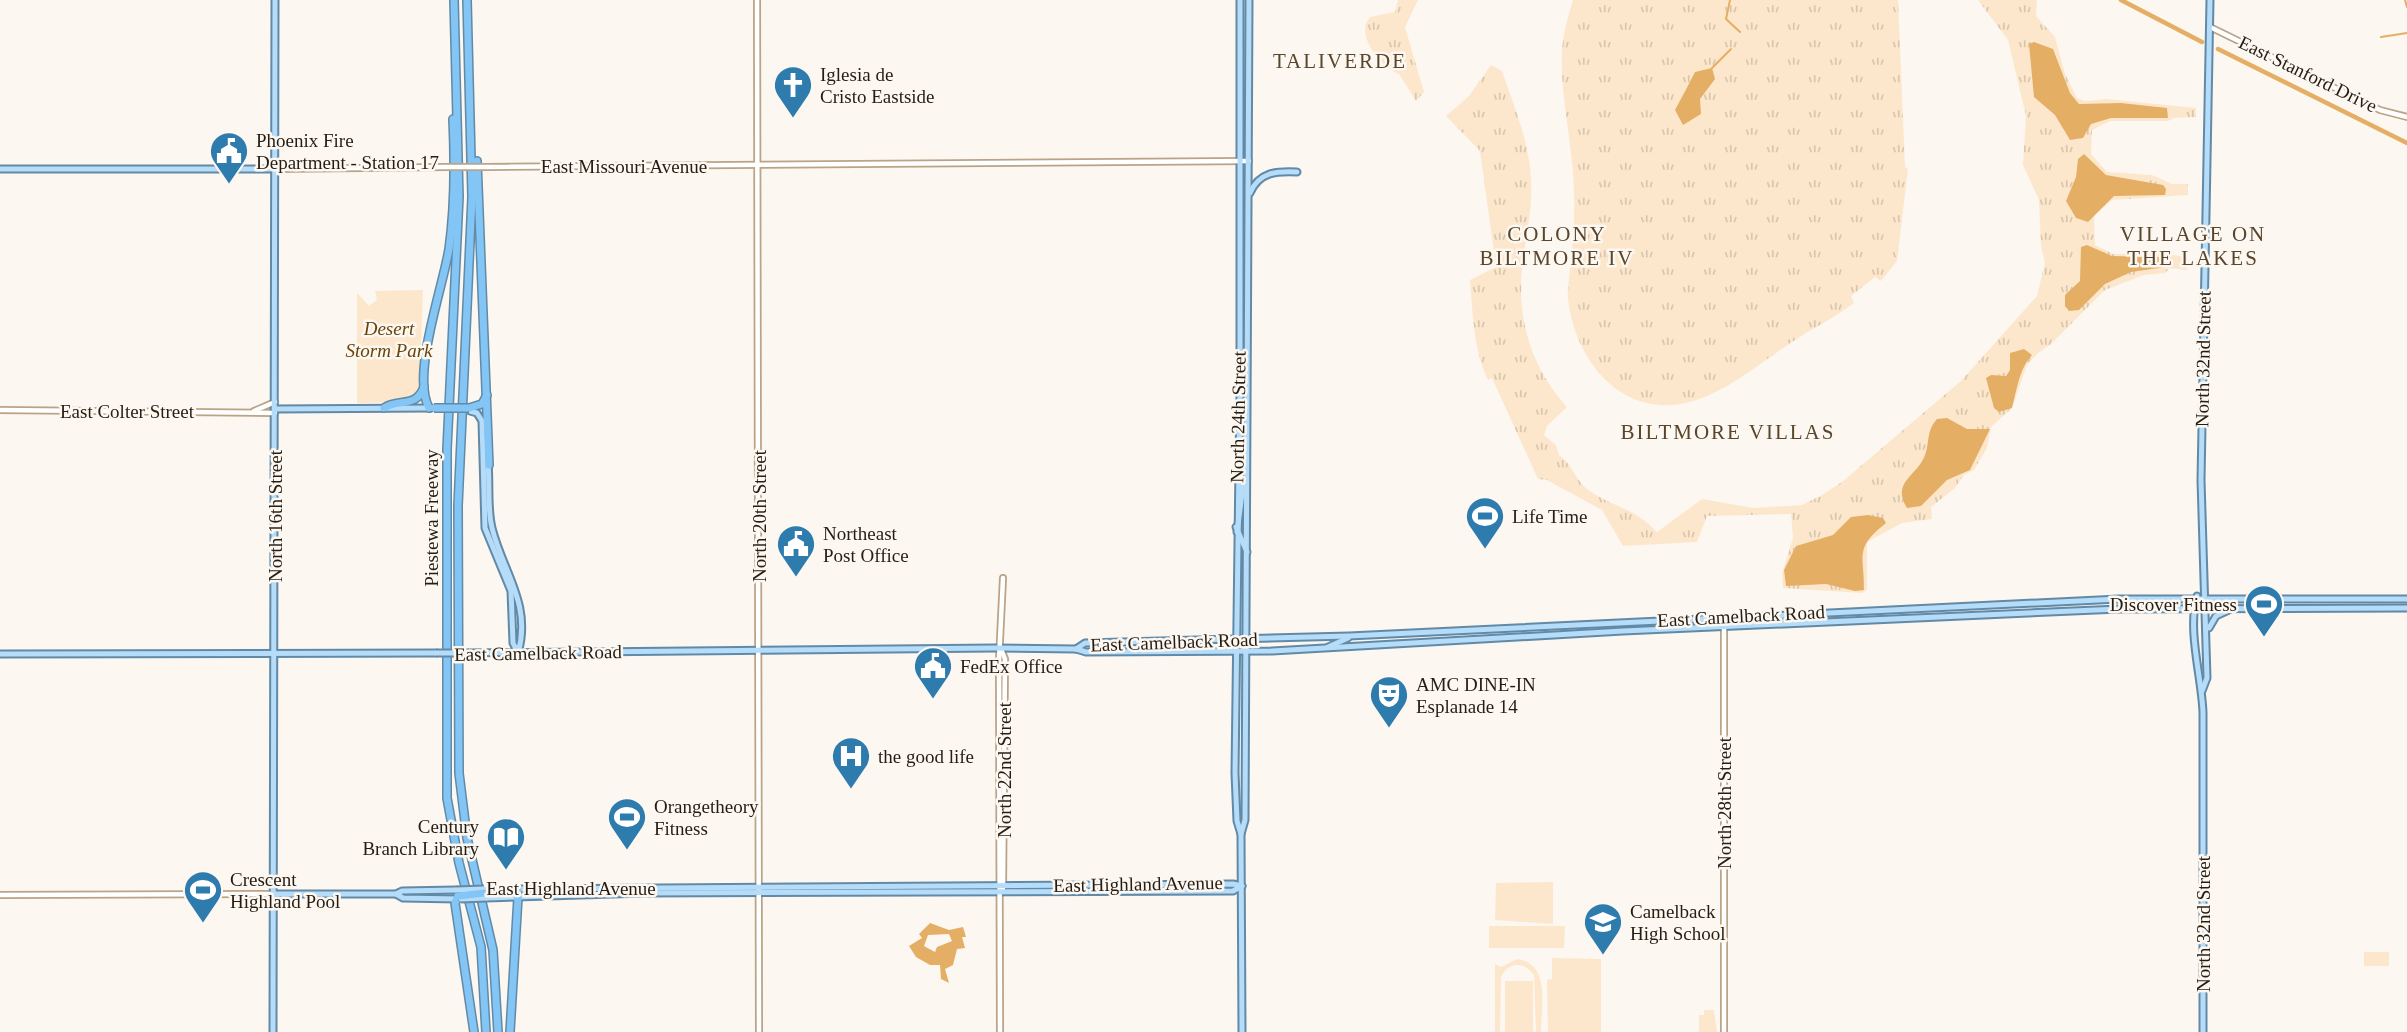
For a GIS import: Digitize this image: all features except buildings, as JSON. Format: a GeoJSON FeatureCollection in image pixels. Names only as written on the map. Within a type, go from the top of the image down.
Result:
{"type":"FeatureCollection","features":[{"type":"Feature","properties":{"kind":"highway","name":"Piestewa Freeway"},"geometry":{"type":"LineString","coordinates":[[454,0],[460,197],[447,449],[447,797],[459,863],[481,950],[486,1032]]}},
{"type":"Feature","properties":{"kind":"highway","name":"Piestewa Freeway"},"geometry":{"type":"LineString","coordinates":[[467,0],[471,250],[458,506],[459,773],[467,838],[495,963],[498,1032]]}},
{"type":"Feature","properties":{"kind":"highway"},"geometry":{"type":"LineString","coordinates":[[456,74],[452,91],[452,223],[429,336],[425,383],[432,408],[472,407],[488,394]]}},
{"type":"Feature","properties":{"kind":"highway"},"geometry":{"type":"LineString","coordinates":[[471,140],[477,164],[489,465]]}},
{"type":"Feature","properties":{"kind":"highway"},"geometry":{"type":"LineString","coordinates":[[384,408],[390,404],[416,400],[425,383]]}},
{"type":"Feature","properties":{"kind":"highway"},"geometry":{"type":"LineString","coordinates":[[474,1032],[457,896],[518,893],[510,1032]]}},
{"type":"Feature","properties":{"kind":"main road","name":"North 16th Street"},"geometry":{"type":"LineString","coordinates":[[273,1032],[275,0]]}},
{"type":"Feature","properties":{"kind":"main road","name":"North 24th Street"},"geometry":{"type":"LineString","coordinates":[[1240,0],[1240,396],[1235,785],[1237,821],[1241,834],[1242,1032]]}},
{"type":"Feature","properties":{"kind":"main road","name":"North 24th Street"},"geometry":{"type":"LineString","coordinates":[[1241,834],[1245,820],[1246,756],[1249,0]]}},
{"type":"Feature","properties":{"kind":"main road","name":"North 32nd Street"},"geometry":{"type":"LineString","coordinates":[[2202,591],[2201,466],[2210,0]]}},
{"type":"Feature","properties":{"kind":"main road"},"geometry":{"type":"LineString","coordinates":[[1239,37],[1249,37]]}},
{"type":"Feature","properties":{"kind":"main road","name":"East Missouri Avenue"},"geometry":{"type":"LineString","coordinates":[[0,169],[275,169]]}},
{"type":"Feature","properties":{"kind":"main road"},"geometry":{"type":"LineString","coordinates":[[1249,196],[1255,183],[1266,174],[1297,172]]}},
{"type":"Feature","properties":{"kind":"main road"},"geometry":{"type":"LineString","coordinates":[[472,407],[485,417],[492,527],[518,595],[521,643],[518,653]]}},
{"type":"Feature","properties":{"kind":"main road"},"geometry":{"type":"LineString","coordinates":[[472,407],[482,421],[485,528],[511,590],[513,643],[518,653]]}},
{"type":"Feature","properties":{"kind":"main road","name":"East Colter Street"},"geometry":{"type":"LineString","coordinates":[[275,411],[432,408]]}},
{"type":"Feature","properties":{"kind":"main road"},"geometry":{"type":"LineString","coordinates":[[1247,452],[1237,530],[1247,552]]}},
{"type":"Feature","properties":{"kind":"main road"},"geometry":{"type":"LineString","coordinates":[[2196,597],[2202,591],[2207,597]]}},
{"type":"Feature","properties":{"kind":"main road","name":"North 32nd Street"},"geometry":{"type":"LineString","coordinates":[[2196,597],[2196,678],[2202,691]]}},
{"type":"Feature","properties":{"kind":"main road","name":"North 32nd Street"},"geometry":{"type":"LineString","coordinates":[[2203,1032],[2202,691],[2207,678],[2207,597]]}},
{"type":"Feature","properties":{"kind":"main road"},"geometry":{"type":"LineString","coordinates":[[2254,608],[2255,598]]}},
{"type":"Feature","properties":{"kind":"main road"},"geometry":{"type":"LineString","coordinates":[[2364,598],[2364,608]]}},
{"type":"Feature","properties":{"kind":"main road","name":"East Camelback Road"},"geometry":{"type":"LineString","coordinates":[[1076,649],[1085,643],[1377,635],[2119,599],[2407,598]]}},
{"type":"Feature","properties":{"kind":"main road"},"geometry":{"type":"LineString","coordinates":[[2119,599],[2119,609]]}},
{"type":"Feature","properties":{"kind":"main road"},"geometry":{"type":"LineString","coordinates":[[1965,606],[1966,616]]}},
{"type":"Feature","properties":{"kind":"main road"},"geometry":{"type":"LineString","coordinates":[[2207,638],[2216,616],[2235,608]]}},
{"type":"Feature","properties":{"kind":"main road","name":"East Camelback Road"},"geometry":{"type":"LineString","coordinates":[[0,654],[518,653],[1001,648],[1076,649],[1086,652],[1247,651],[2119,609],[2407,608]]}},
{"type":"Feature","properties":{"kind":"main road"},"geometry":{"type":"LineString","coordinates":[[1622,622],[1623,631]]}},
{"type":"Feature","properties":{"kind":"main road"},"geometry":{"type":"LineString","coordinates":[[1325,648],[1352,636]]}},
{"type":"Feature","properties":{"kind":"main road"},"geometry":{"type":"LineString","coordinates":[[1235,764],[1246,742]]}},
{"type":"Feature","properties":{"kind":"main road"},"geometry":{"type":"LineString","coordinates":[[1235,785],[1246,756]]}},
{"type":"Feature","properties":{"kind":"main road","name":"East Highland Avenue"},"geometry":{"type":"LineString","coordinates":[[518,893],[1002,888],[1164,888],[1233,891],[1242,886]]}},
{"type":"Feature","properties":{"kind":"main road"},"geometry":{"type":"LineString","coordinates":[[274,894],[396,894],[402,891],[457,896]]}},
{"type":"Feature","properties":{"kind":"street","name":"North 20th Street"},"geometry":{"type":"LineString","coordinates":[[757,0],[759,1032]]}},
{"type":"Feature","properties":{"kind":"street","name":"East Stanford Drive"},"geometry":{"type":"LineString","coordinates":[[2210,27],[2379,110],[2407,117]]}},
{"type":"Feature","properties":{"kind":"street","name":"East Missouri Avenue"},"geometry":{"type":"LineString","coordinates":[[275,169],[1249,161]]}},
{"type":"Feature","properties":{"kind":"street","name":"East Colter Street"},"geometry":{"type":"LineString","coordinates":[[254,411],[275,402]]}},
{"type":"Feature","properties":{"kind":"street","name":"East Colter Street"},"geometry":{"type":"LineString","coordinates":[[0,410],[275,411]]}},
{"type":"Feature","properties":{"kind":"street","name":"North 22nd Street"},"geometry":{"type":"LineString","coordinates":[[1000,1032],[1003,578]]}},
{"type":"Feature","properties":{"kind":"street","name":"North 28th Street"},"geometry":{"type":"LineString","coordinates":[[1724,617],[1724,1032]]}},
{"type":"Feature","properties":{"kind":"street"},"geometry":{"type":"LineString","coordinates":[[0,895],[274,894]]}},
{"type":"Feature","properties":{"kind":"green space"},"geometry":{"type":"Polygon","coordinates":[[[1398,0],[1418,0],[1405,27],[1424,92],[1416,101],[1399,74],[1385,65],[1372,50],[1365,33],[1370,17],[1395,12],[1398,0]]]}},
{"type":"Feature","properties":{"kind":"green space"},"geometry":{"type":"Polygon","coordinates":[[[1573,0],[1898,0],[1905,167],[1908,169],[1897,261],[1881,281],[1875,277],[1851,296],[1854,303],[1732,383],[1693,401],[1668,405],[1645,403],[1625,394],[1607,381],[1592,364],[1573,322],[1568,294],[1574,220],[1573,176],[1562,58],[1563,41],[1573,0]]]}},
{"type":"Feature","properties":{"kind":"green space"},"geometry":{"type":"Polygon","coordinates":[[[1978,0],[2037,0],[2036,16],[2055,37],[2065,74],[2077,98],[2085,101],[2107,99],[2196,108],[2196,117],[2174,118],[2168,121],[2110,121],[2092,130],[2091,154],[2107,172],[2152,175],[2172,184],[2188,184],[2188,195],[2112,200],[2094,215],[2095,245],[2113,254],[2166,254],[2187,257],[2187,270],[2170,268],[2165,273],[2144,275],[2105,290],[2051,344],[2038,353],[2027,365],[2012,408],[1991,427],[1987,448],[1974,470],[1964,475],[1955,488],[1931,507],[1932,519],[1902,523],[1867,542],[1867,590],[1862,593],[1783,588],[1782,573],[1793,538],[1791,514],[1707,516],[1697,542],[1623,546],[1602,510],[1547,480],[1538,479],[1492,378],[1488,380],[1483,368],[1473,318],[1470,280],[1496,267],[1480,151],[1446,116],[1469,96],[1491,65],[1502,71],[1524,137],[1530,165],[1531,202],[1521,288],[1525,325],[1544,377],[1567,407],[1547,426],[1544,435],[1556,445],[1559,455],[1583,485],[1596,495],[1639,517],[1657,532],[1702,499],[1753,508],[1802,505],[1842,482],[1961,381],[2037,296],[2045,263],[2041,246],[2039,200],[2023,165],[2026,116],[2008,40],[1978,0]]]}},
{"type":"Feature","properties":{"kind":"green space","name":"Desert Storm Park"},"geometry":{"type":"Polygon","coordinates":[[[423,290],[419,394],[404,402],[357,403],[357,293],[369,306],[377,300],[375,291],[423,290]]]}},
{"type":"Feature","properties":{"kind":"green space"},"geometry":{"type":"Polygon","coordinates":[[[1553,882],[1553,924],[1495,920],[1496,883],[1553,882]]]}},
{"type":"Feature","properties":{"kind":"green space"},"geometry":{"type":"Polygon","coordinates":[[[1489,926],[1565,926],[1564,948],[1489,948],[1489,926]]]}},
{"type":"Feature","properties":{"kind":"green space"},"geometry":{"type":"Polygon","coordinates":[[[2364,952],[2389,952],[2389,966],[2364,966],[2364,952]]]}},
{"type":"Feature","properties":{"kind":"green space"},"geometry":{"type":"Polygon","coordinates":[[[1552,958],[1601,959],[1601,1032],[1548,1032],[1547,980],[1552,979],[1552,958]]]}},
{"type":"Feature","properties":{"kind":"green space"},"geometry":{"type":"Polygon","coordinates":[[[1517,959],[1528,962],[1540,977],[1541,1032],[1536,1032],[1534,975],[1526,967],[1516,965],[1508,968],[1501,977],[1500,1032],[1495,1032],[1495,964],[1501,967],[1517,959]]]}},
{"type":"Feature","properties":{"kind":"green space"},"geometry":{"type":"Polygon","coordinates":[[[1505,981],[1533,981],[1533,1032],[1505,1032],[1505,981]]]}},
{"type":"Feature","properties":{"kind":"green space"},"geometry":{"type":"Polygon","coordinates":[[[1704,1010],[1714,1010],[1717,1032],[1699,1032],[1699,1015],[1704,1015],[1704,1010]]]}},
{"type":"Feature","properties":{"kind":"shaded area"},"geometry":{"type":"Polygon","coordinates":[[[2034,42],[2053,49],[2070,93],[2079,104],[2121,103],[2167,108],[2168,118],[2111,118],[2091,124],[2083,138],[2070,140],[2055,115],[2034,97],[2029,44],[2034,42]]]}},
{"type":"Feature","properties":{"kind":"shaded area"},"geometry":{"type":"Polygon","coordinates":[[[1712,68],[1715,79],[1700,99],[1701,114],[1683,125],[1675,110],[1695,72],[1712,68]]]}},
{"type":"Feature","properties":{"kind":"shaded area"},"geometry":{"type":"Polygon","coordinates":[[[2084,154],[2106,175],[2163,185],[2166,189],[2165,195],[2114,196],[2088,222],[2076,218],[2066,201],[2076,177],[2078,159],[2084,154]]]}},
{"type":"Feature","properties":{"kind":"shaded area"},"geometry":{"type":"Polygon","coordinates":[[[2087,245],[2112,256],[2162,257],[2166,267],[2131,272],[2105,284],[2079,310],[2069,311],[2065,306],[2065,295],[2080,281],[2081,247],[2087,245]]]}},
{"type":"Feature","properties":{"kind":"shaded area"},"geometry":{"type":"Polygon","coordinates":[[[2024,349],[2032,355],[2021,373],[2012,408],[1999,412],[1994,408],[1986,378],[1991,375],[2006,376],[2010,370],[2010,353],[2024,349]]]}},
{"type":"Feature","properties":{"kind":"shaded area"},"geometry":{"type":"Polygon","coordinates":[[[1947,418],[1967,429],[1990,429],[1970,470],[1947,480],[1921,506],[1907,508],[1903,499],[1904,485],[1925,455],[1934,423],[1937,419],[1947,418]]]}},
{"type":"Feature","properties":{"kind":"shaded area"},"geometry":{"type":"Polygon","coordinates":[[[1868,515],[1883,518],[1886,523],[1865,546],[1864,590],[1855,591],[1826,584],[1786,586],[1784,570],[1796,546],[1833,535],[1851,517],[1868,515]]]}},
{"type":"Feature","properties":{"kind":"shaded area"},"geometry":{"type":"Polygon","coordinates":[[[930,923],[949,930],[963,927],[965,948],[957,949],[953,965],[945,969],[949,983],[941,979],[940,965],[930,965],[916,957],[909,946],[922,938],[919,934],[930,923]],[[949,934],[928,935],[924,946],[935,952],[937,947],[952,941],[949,934]]]}},
{"type":"Feature","properties":{"kind":"waterway"},"geometry":{"type":"LineString","coordinates":[[1730,0],[1726,19],[1740,32]]}},
{"type":"Feature","properties":{"kind":"waterway"},"geometry":{"type":"LineString","coordinates":[[2121,0],[2202,42]]}},
{"type":"Feature","properties":{"kind":"waterway"},"geometry":{"type":"LineString","coordinates":[[2405,0],[2407,7]]}},
{"type":"Feature","properties":{"kind":"waterway"},"geometry":{"type":"LineString","coordinates":[[2381,37],[2407,33]]}},
{"type":"Feature","properties":{"kind":"waterway"},"geometry":{"type":"LineString","coordinates":[[1712,68],[1731,49]]}},
{"type":"Feature","properties":{"kind":"waterway"},"geometry":{"type":"LineString","coordinates":[[2218,49],[2407,143]]}},
{"type":"Feature","properties":{"kind":"place","name":"Iglesia de Cristo Eastside"},"geometry":{"type":"Point","coordinates":[793,119]}},
{"type":"Feature","properties":{"kind":"place","name":"Phoenix Fire Department - Station 17"},"geometry":{"type":"Point","coordinates":[229,185]}},
{"type":"Feature","properties":{"kind":"place","name":"Life Time"},"geometry":{"type":"Point","coordinates":[1485,550]}},
{"type":"Feature","properties":{"kind":"place","name":"Northeast Post Office"},"geometry":{"type":"Point","coordinates":[796,578]}},
{"type":"Feature","properties":{"kind":"place","name":"Discover Fitness"},"geometry":{"type":"Point","coordinates":[2264,638]}},
{"type":"Feature","properties":{"kind":"place","name":"FedEx Office"},"geometry":{"type":"Point","coordinates":[933,700]}},
{"type":"Feature","properties":{"kind":"place","name":"AMC DINE-IN Esplanade 14"},"geometry":{"type":"Point","coordinates":[1389,729]}},
{"type":"Feature","properties":{"kind":"place","name":"the good life"},"geometry":{"type":"Point","coordinates":[851,790]}},
{"type":"Feature","properties":{"kind":"place","name":"Orangetheory Fitness"},"geometry":{"type":"Point","coordinates":[627,851]}},
{"type":"Feature","properties":{"kind":"place","name":"Century Branch Library"},"geometry":{"type":"Point","coordinates":[506,871]}},
{"type":"Feature","properties":{"kind":"place","name":"Crescent Highland Pool"},"geometry":{"type":"Point","coordinates":[203,924]}},
{"type":"Feature","properties":{"kind":"place","name":"Camelback High School"},"geometry":{"type":"Point","coordinates":[1603,956]}},
{"type":"Feature","properties":{"kind":"district","name":"TALIVERDE"},"geometry":{"type":"Point","coordinates":[1340,61]}},
{"type":"Feature","properties":{"kind":"district","name":"COLONY BILTMORE IV"},"geometry":{"type":"Point","coordinates":[1557,246]}},
{"type":"Feature","properties":{"kind":"district","name":"VILLAGE ON THE LAKES"},"geometry":{"type":"Point","coordinates":[2193,246]}},
{"type":"Feature","properties":{"kind":"district","name":"BILTMORE VILLAS"},"geometry":{"type":"Point","coordinates":[1728,432]}}]}
